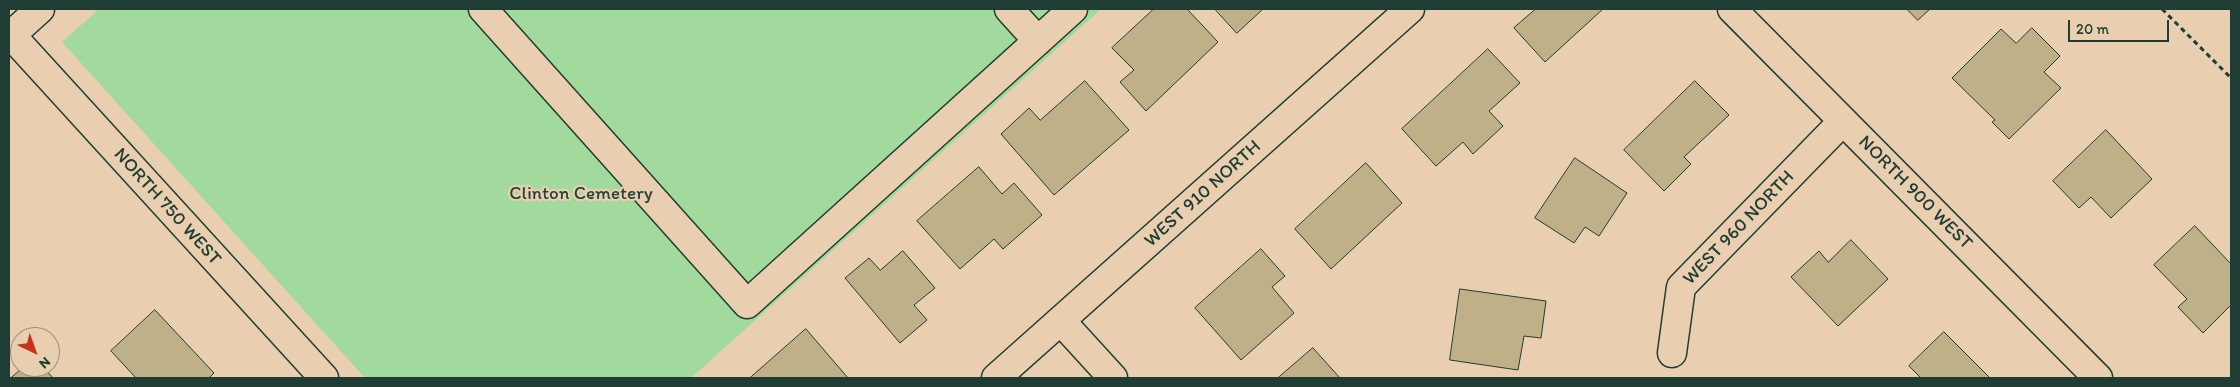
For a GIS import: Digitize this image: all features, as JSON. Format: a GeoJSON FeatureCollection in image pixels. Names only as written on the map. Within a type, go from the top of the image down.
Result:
{"type":"FeatureCollection","features":[{"type":"Feature","properties":{"kind":"street"},"geometry":{"type":"LineString","coordinates":[[10,36],[40,9]]}},
{"type":"Feature","properties":{"kind":"street"},"geometry":{"type":"LineString","coordinates":[[483,9],[747,304],[1073,9]]}},
{"type":"Feature","properties":{"kind":"street"},"geometry":{"type":"LineString","coordinates":[[1009,9],[1038,41]]}},
{"type":"Feature","properties":{"kind":"street","name":"WEST 910 NORTH"},"geometry":{"type":"LineString","coordinates":[[996,378],[1410,9]]}},
{"type":"Feature","properties":{"kind":"street","name":"NORTH 900 WEST"},"geometry":{"type":"LineString","coordinates":[[1732,9],[2098,378]]}},
{"type":"Feature","properties":{"kind":"street","name":"NORTH 750 WEST"},"geometry":{"type":"LineString","coordinates":[[10,36],[324,378]]}},
{"type":"Feature","properties":{"kind":"street","name":"WEST 960 NORTH"},"geometry":{"type":"LineString","coordinates":[[1672,354],[1681,288],[1843,121]]}},
{"type":"Feature","properties":{"kind":"street"},"geometry":{"type":"LineString","coordinates":[[1061,321],[1113,378]]}},
{"type":"Feature","properties":{"kind":"path"},"geometry":{"type":"LineString","coordinates":[[2162,9],[2231,78]]}},
{"type":"Feature","properties":{"kind":"green space","name":"Clinton Cemetery"},"geometry":{"type":"Polygon","coordinates":[[[99,9],[1101,9],[691,378],[365,378],[62,42],[99,9]]]}},
{"type":"Feature","properties":{"kind":"building"},"geometry":{"type":"Polygon","coordinates":[[[1154,9],[1187,9],[1218,42],[1146,111],[1120,82],[1134,70],[1112,48],[1154,9]]]}},
{"type":"Feature","properties":{"kind":"building"},"geometry":{"type":"Polygon","coordinates":[[[1215,9],[1263,9],[1237,33],[1215,9]]]}},
{"type":"Feature","properties":{"kind":"building"},"geometry":{"type":"Polygon","coordinates":[[[1536,9],[1603,9],[1545,62],[1514,28],[1536,9]]]}},
{"type":"Feature","properties":{"kind":"building"},"geometry":{"type":"Polygon","coordinates":[[[1907,9],[1930,9],[1918,20],[1907,9]]]}},
{"type":"Feature","properties":{"kind":"building"},"geometry":{"type":"Polygon","coordinates":[[[2032,28],[2060,56],[2044,72],[2061,88],[2009,139],[1992,122],[1995,120],[1952,78],[2001,29],[2016,43],[2032,28]]]}},
{"type":"Feature","properties":{"kind":"building"},"geometry":{"type":"Polygon","coordinates":[[[1488,49],[1520,83],[1489,111],[1503,126],[1473,154],[1463,142],[1436,166],[1402,129],[1488,49]]]}},
{"type":"Feature","properties":{"kind":"building"},"geometry":{"type":"Polygon","coordinates":[[[1085,81],[1129,130],[1054,195],[1001,134],[1029,108],[1040,120],[1085,81]]]}},
{"type":"Feature","properties":{"kind":"building"},"geometry":{"type":"Polygon","coordinates":[[[1695,81],[1729,115],[1684,157],[1691,164],[1664,191],[1624,150],[1695,81]]]}},
{"type":"Feature","properties":{"kind":"building"},"geometry":{"type":"Polygon","coordinates":[[[2106,130],[2152,179],[2111,218],[2091,197],[2079,208],[2053,181],[2106,130]]]}},
{"type":"Feature","properties":{"kind":"building"},"geometry":{"type":"Polygon","coordinates":[[[1575,158],[1627,193],[1599,236],[1585,227],[1574,243],[1535,218],[1575,158]]]}},
{"type":"Feature","properties":{"kind":"building"},"geometry":{"type":"Polygon","coordinates":[[[1366,163],[1402,203],[1331,269],[1295,229],[1366,163]]]}},
{"type":"Feature","properties":{"kind":"building"},"geometry":{"type":"Polygon","coordinates":[[[979,167],[1002,194],[1014,183],[1042,215],[1003,249],[994,239],[960,269],[917,221],[979,167]]]}},
{"type":"Feature","properties":{"kind":"building"},"geometry":{"type":"Polygon","coordinates":[[[2195,226],[2231,264],[2231,305],[2203,333],[2178,307],[2187,299],[2154,265],[2195,226]]]}},
{"type":"Feature","properties":{"kind":"building"},"geometry":{"type":"Polygon","coordinates":[[[1851,240],[1888,279],[1838,326],[1791,277],[1819,251],[1828,262],[1851,240]]]}},
{"type":"Feature","properties":{"kind":"building"},"geometry":{"type":"Polygon","coordinates":[[[1261,249],[1285,276],[1272,287],[1294,313],[1241,360],[1195,308],[1261,249]]]}},
{"type":"Feature","properties":{"kind":"building"},"geometry":{"type":"Polygon","coordinates":[[[903,251],[935,288],[914,305],[927,320],[900,343],[845,278],[869,258],[880,270],[903,251]]]}},
{"type":"Feature","properties":{"kind":"building"},"geometry":{"type":"Polygon","coordinates":[[[1460,289],[1546,301],[1541,338],[1524,336],[1518,370],[1450,360],[1460,289]]]}},
{"type":"Feature","properties":{"kind":"building"},"geometry":{"type":"Polygon","coordinates":[[[155,310],[214,373],[209,378],[136,378],[111,351],[155,310]]]}},
{"type":"Feature","properties":{"kind":"building"},"geometry":{"type":"Polygon","coordinates":[[[806,329],[848,378],[750,378],[806,329]]]}},
{"type":"Feature","properties":{"kind":"building"},"geometry":{"type":"Polygon","coordinates":[[[1944,332],[1990,378],[1921,378],[1909,366],[1944,332]]]}},
{"type":"Feature","properties":{"kind":"building"},"geometry":{"type":"Polygon","coordinates":[[[1313,348],[1340,378],[1278,378],[1313,348]]]}},
{"type":"Feature","properties":{"kind":"building"},"geometry":{"type":"Polygon","coordinates":[[[52,377],[53,378],[11,378],[52,377]]]}}]}
